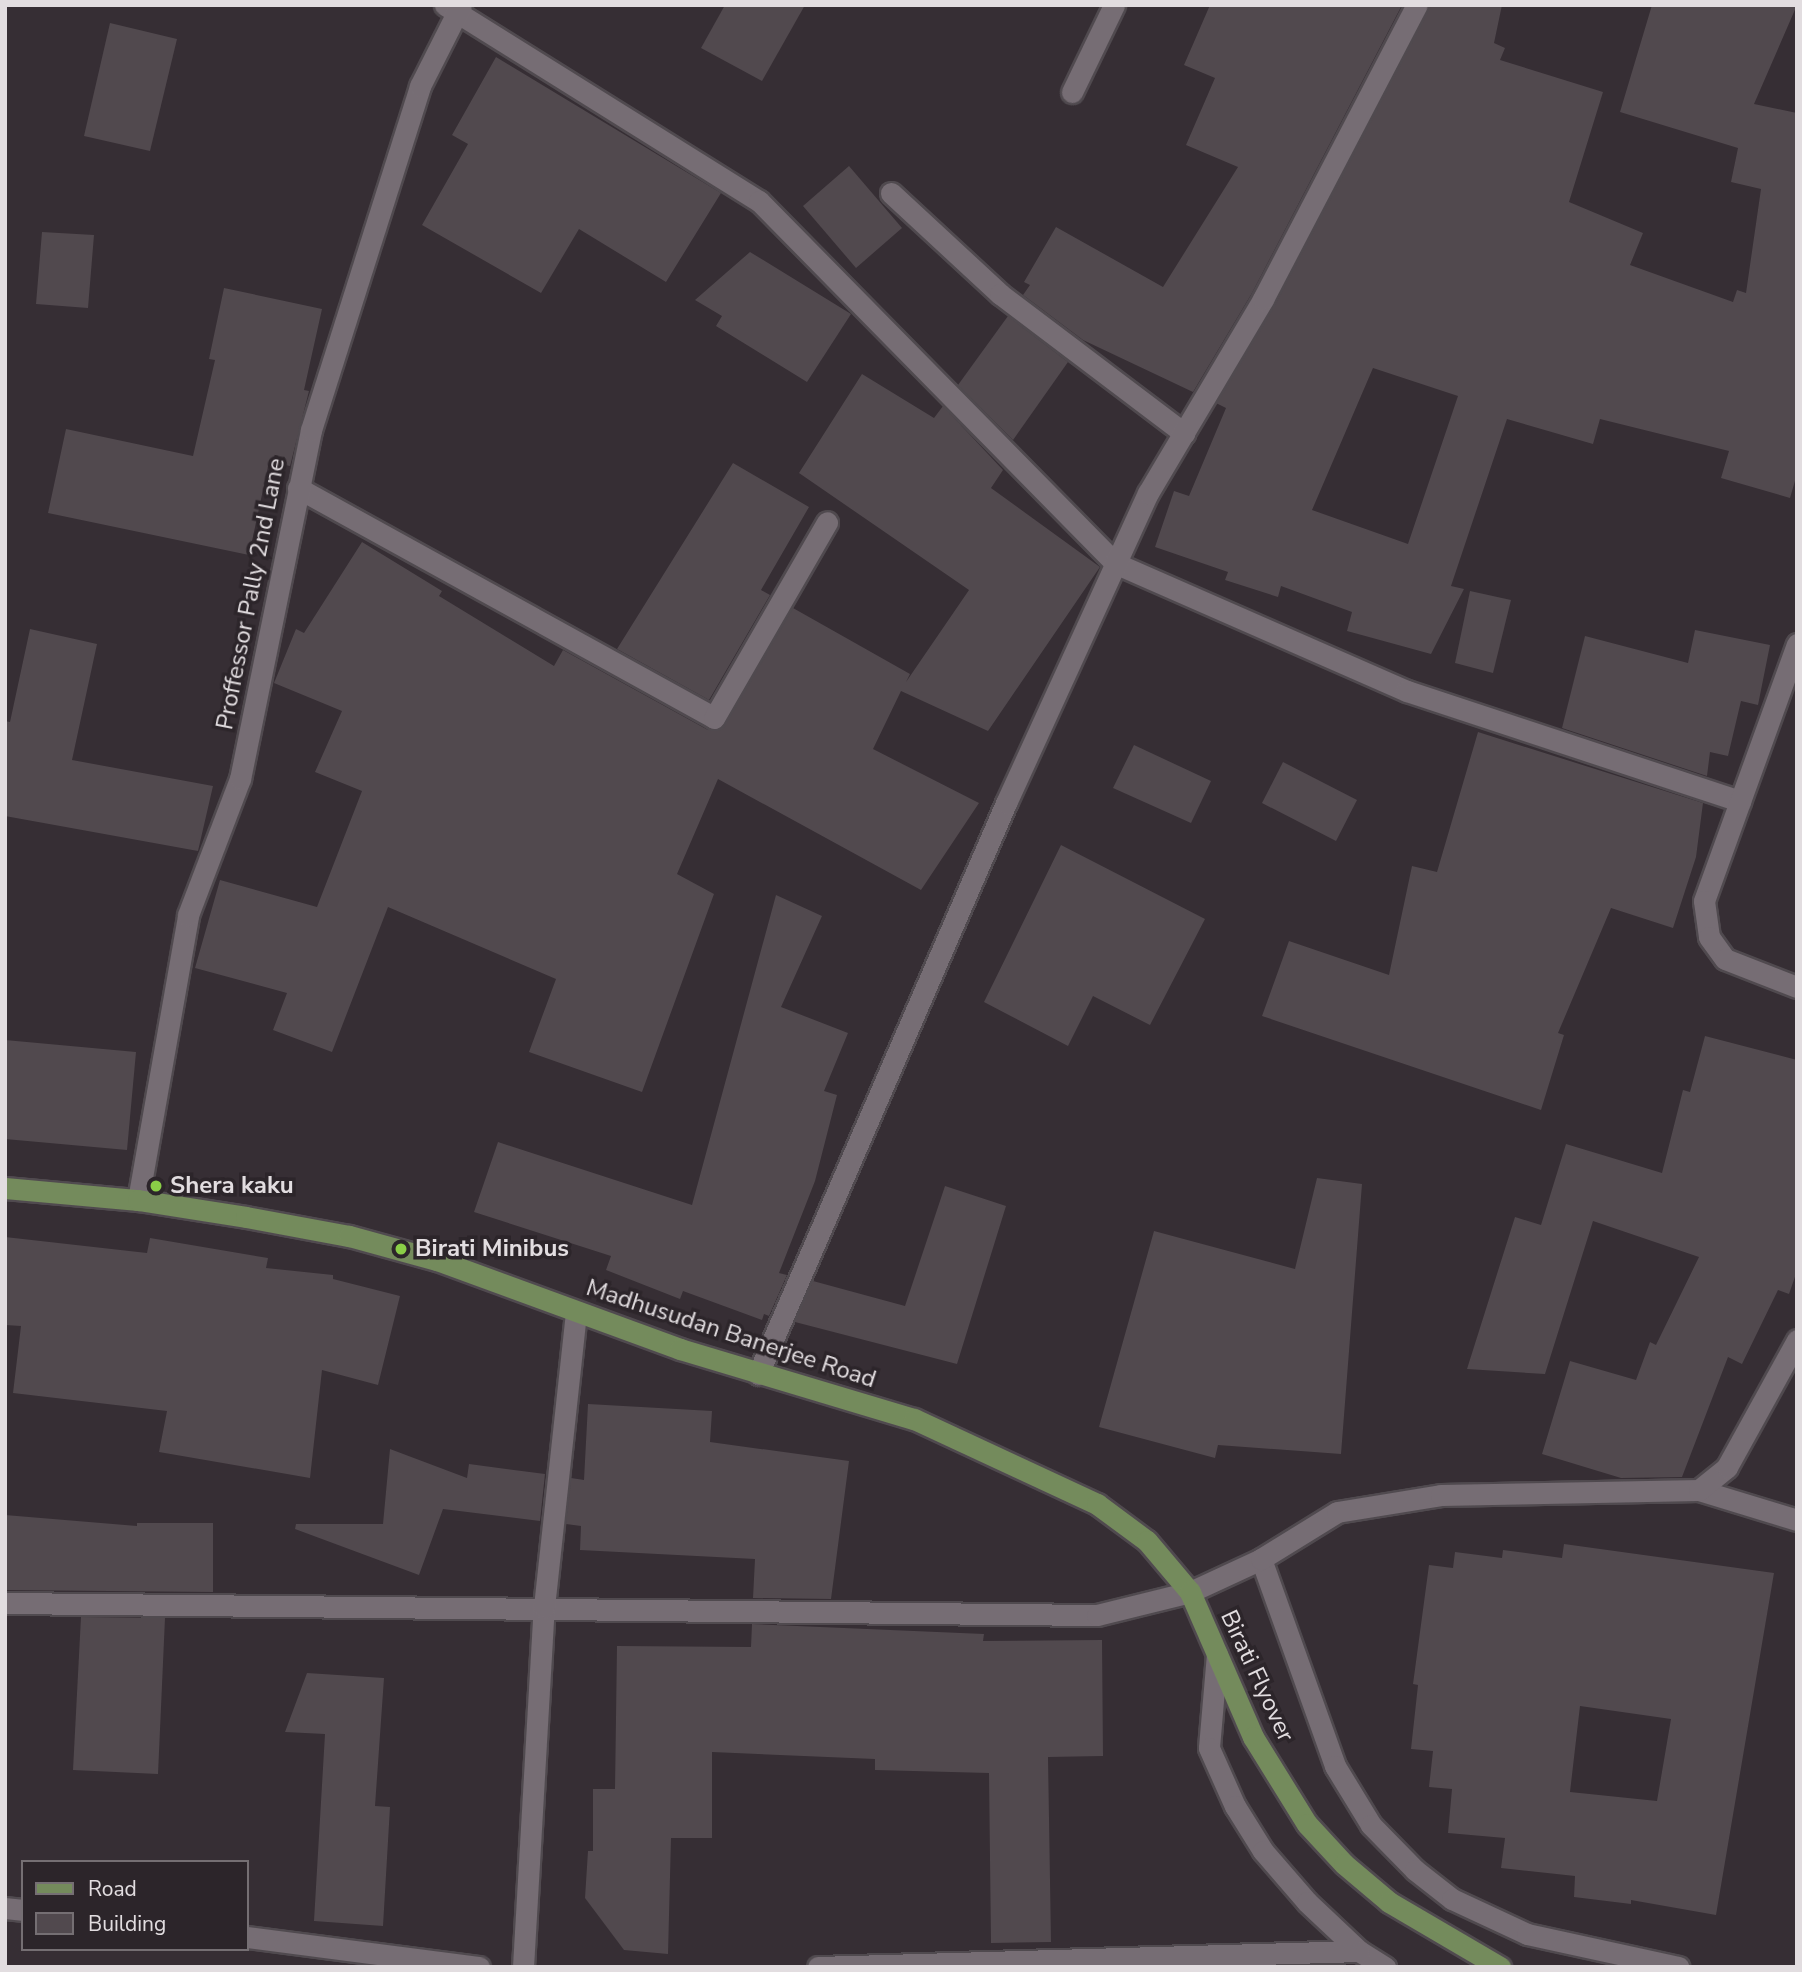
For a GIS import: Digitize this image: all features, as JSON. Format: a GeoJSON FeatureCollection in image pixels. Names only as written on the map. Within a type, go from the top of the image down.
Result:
{"type":"FeatureCollection","features":[{"type":"Feature","properties":{"kind":"main road","name":"Madhusudan Banerjee Road"},"geometry":{"type":"LineString","coordinates":[[5,1188],[138,1200],[349,1236],[449,1264],[576,1314],[758,1374],[914,1419],[1097,1504],[1147,1541],[1190,1592]]}},
{"type":"Feature","properties":{"kind":"main road","name":"Birati Flyover"},"geometry":{"type":"LineString","coordinates":[[1190,1592],[1253,1737],[1307,1824],[1344,1864],[1389,1902],[1500,1967]]}},
{"type":"Feature","properties":{"kind":"street"},"geometry":{"type":"LineString","coordinates":[[1072,93],[1114,5]]}},
{"type":"Feature","properties":{"kind":"street"},"geometry":{"type":"LineString","coordinates":[[758,1374],[1006,803],[1147,493],[1264,299],[1417,5]]}},
{"type":"Feature","properties":{"kind":"street"},"geometry":{"type":"LineString","coordinates":[[455,7],[759,201],[1115,563],[1407,691],[1740,801]]}},
{"type":"Feature","properties":{"kind":"street","name":"Proffessor Pally 2nd Lane"},"geometry":{"type":"LineString","coordinates":[[138,1200],[188,915],[240,779],[311,430],[420,86],[455,7]]}},
{"type":"Feature","properties":{"kind":"street"},"geometry":{"type":"LineString","coordinates":[[891,193],[1011,302],[1184,433]]}},
{"type":"Feature","properties":{"kind":"street"},"geometry":{"type":"LineString","coordinates":[[298,488],[714,718],[827,522]]}},
{"type":"Feature","properties":{"kind":"street"},"geometry":{"type":"LineString","coordinates":[[1797,644],[1704,901],[1709,937],[1725,959],[1797,987]]}},
{"type":"Feature","properties":{"kind":"street"},"geometry":{"type":"LineString","coordinates":[[523,1967],[544,1607],[576,1314]]}},
{"type":"Feature","properties":{"kind":"street"},"geometry":{"type":"LineString","coordinates":[[1699,1490],[1727,1467],[1797,1340]]}},
{"type":"Feature","properties":{"kind":"street"},"geometry":{"type":"LineString","coordinates":[[5,1604],[544,1607],[769,1614],[1097,1615],[1190,1592],[1261,1559],[1337,1512],[1441,1495],[1699,1490],[1797,1520]]}},
{"type":"Feature","properties":{"kind":"street"},"geometry":{"type":"LineString","coordinates":[[1261,1559],[1335,1766],[1371,1825],[1415,1870],[1452,1899],[1527,1934],[1678,1967]]}},
{"type":"Feature","properties":{"kind":"street"},"geometry":{"type":"LineString","coordinates":[[1217,1654],[1209,1748],[1235,1806],[1263,1851],[1307,1902],[1359,1951],[1385,1967]]}},
{"type":"Feature","properties":{"kind":"street"},"geometry":{"type":"LineString","coordinates":[[248,1937],[479,1967]]}},
{"type":"Feature","properties":{"kind":"street"},"geometry":{"type":"LineString","coordinates":[[818,1967],[1359,1951]]}},
{"type":"Feature","properties":{"kind":"building"},"geometry":{"type":"Polygon","coordinates":[[[725,5],[805,5],[762,81],[701,48],[725,5]]]}},
{"type":"Feature","properties":{"kind":"building"},"geometry":{"type":"Polygon","coordinates":[[[1210,5],[1402,5],[1252,293],[1193,392],[1083,340],[1023,295],[1030,285],[1024,282],[1056,227],[1163,287],[1238,167],[1186,145],[1215,78],[1184,65],[1210,5]]]}},
{"type":"Feature","properties":{"kind":"building"},"geometry":{"type":"Polygon","coordinates":[[[1430,5],[1502,5],[1494,43],[1505,48],[1500,60],[1603,92],[1569,202],[1643,233],[1630,265],[1733,302],[1737,290],[1746,293],[1761,189],[1731,182],[1738,148],[1620,112],[1652,5],[1797,5],[1754,104],[1797,113],[1797,474],[1790,498],[1721,478],[1729,451],[1600,419],[1593,444],[1507,419],[1451,586],[1464,589],[1431,654],[1347,631],[1352,612],[1281,586],[1278,597],[1225,580],[1228,572],[1155,547],[1174,491],[1189,496],[1226,408],[1216,403],[1275,305],[1430,5]],[[1373,368],[1312,510],[1408,544],[1458,396],[1373,368]]]}},
{"type":"Feature","properties":{"kind":"building"},"geometry":{"type":"Polygon","coordinates":[[[110,23],[177,39],[150,151],[84,136],[110,23]]]}},
{"type":"Feature","properties":{"kind":"building"},"geometry":{"type":"Polygon","coordinates":[[[496,57],[721,193],[666,282],[579,229],[541,293],[422,225],[468,144],[452,135],[496,57]]]}},
{"type":"Feature","properties":{"kind":"building"},"geometry":{"type":"Polygon","coordinates":[[[849,166],[902,228],[856,268],[803,206],[849,166]]]}},
{"type":"Feature","properties":{"kind":"building"},"geometry":{"type":"Polygon","coordinates":[[[42,232],[94,235],[88,308],[36,304],[42,232]]]}},
{"type":"Feature","properties":{"kind":"building"},"geometry":{"type":"Polygon","coordinates":[[[750,252],[851,314],[807,382],[716,326],[722,316],[695,300],[750,252]]]}},
{"type":"Feature","properties":{"kind":"building"},"geometry":{"type":"Polygon","coordinates":[[[224,288],[322,309],[304,390],[309,391],[290,466],[269,462],[249,555],[48,513],[66,429],[193,456],[215,360],[209,359],[224,288]]]}},
{"type":"Feature","properties":{"kind":"building"},"geometry":{"type":"Polygon","coordinates":[[[1008,316],[1068,362],[1013,440],[958,385],[1008,316]]]}},
{"type":"Feature","properties":{"kind":"building"},"geometry":{"type":"Polygon","coordinates":[[[862,374],[934,418],[943,406],[1003,470],[991,488],[1100,567],[988,731],[901,691],[873,749],[979,803],[921,890],[718,779],[677,874],[714,894],[642,1092],[529,1052],[556,979],[388,907],[332,1052],[273,1030],[287,993],[195,968],[220,880],[317,907],[362,791],[315,772],[342,711],[274,683],[296,629],[304,633],[362,542],[442,591],[439,596],[554,666],[563,650],[708,730],[725,725],[793,608],[910,674],[906,682],[969,590],[799,473],[862,374]]]}},
{"type":"Feature","properties":{"kind":"building"},"geometry":{"type":"Polygon","coordinates":[[[733,463],[809,507],[761,590],[770,595],[709,700],[617,649],[733,463]]]}},
{"type":"Feature","properties":{"kind":"building"},"geometry":{"type":"Polygon","coordinates":[[[1470,591],[1511,600],[1493,673],[1455,663],[1470,591]]]}},
{"type":"Feature","properties":{"kind":"building"},"geometry":{"type":"Polygon","coordinates":[[[30,629],[97,644],[72,760],[213,786],[198,851],[5,816],[5,721],[10,722],[30,629]]]}},
{"type":"Feature","properties":{"kind":"building"},"geometry":{"type":"Polygon","coordinates":[[[1695,630],[1770,645],[1758,705],[1741,701],[1728,756],[1710,752],[1707,776],[1562,728],[1585,636],[1688,663],[1695,630]]]}},
{"type":"Feature","properties":{"kind":"building"},"geometry":{"type":"Polygon","coordinates":[[[1478,732],[1703,803],[1696,857],[1673,928],[1611,908],[1558,1033],[1564,1035],[1541,1110],[1262,1016],[1289,941],[1389,975],[1412,866],[1437,872],[1478,732]]]}},
{"type":"Feature","properties":{"kind":"building"},"geometry":{"type":"Polygon","coordinates":[[[1134,745],[1211,781],[1191,823],[1113,788],[1134,745]]]}},
{"type":"Feature","properties":{"kind":"building"},"geometry":{"type":"Polygon","coordinates":[[[1283,762],[1357,800],[1336,841],[1262,803],[1283,762]]]}},
{"type":"Feature","properties":{"kind":"building"},"geometry":{"type":"Polygon","coordinates":[[[1061,845],[1205,919],[1150,1025],[1093,996],[1068,1046],[984,1002],[1061,845]]]}},
{"type":"Feature","properties":{"kind":"building"},"geometry":{"type":"Polygon","coordinates":[[[776,895],[822,916],[781,1007],[848,1033],[824,1091],[837,1095],[815,1181],[779,1273],[787,1275],[769,1316],[764,1314],[762,1320],[683,1291],[680,1299],[606,1270],[611,1256],[474,1212],[498,1142],[692,1205],[776,895]]]}},
{"type":"Feature","properties":{"kind":"building"},"geometry":{"type":"Polygon","coordinates":[[[1705,1036],[1797,1060],[1797,1271],[1789,1294],[1778,1290],[1742,1364],[1728,1357],[1682,1477],[1621,1478],[1542,1454],[1570,1361],[1636,1380],[1650,1342],[1656,1345],[1699,1257],[1593,1221],[1545,1374],[1467,1369],[1515,1217],[1541,1225],[1566,1144],[1662,1173],[1683,1090],[1690,1092],[1705,1036]]]}},
{"type":"Feature","properties":{"kind":"building"},"geometry":{"type":"Polygon","coordinates":[[[5,1040],[136,1052],[127,1150],[5,1139],[5,1040]]]}},
{"type":"Feature","properties":{"kind":"building"},"geometry":{"type":"Polygon","coordinates":[[[1317,1178],[1362,1184],[1341,1454],[1218,1445],[1215,1458],[1099,1427],[1154,1231],[1295,1269],[1317,1178]]]}},
{"type":"Feature","properties":{"kind":"building"},"geometry":{"type":"Polygon","coordinates":[[[945,1186],[1006,1206],[957,1364],[795,1322],[813,1281],[905,1306],[945,1186]]]}},
{"type":"Feature","properties":{"kind":"building"},"geometry":{"type":"Polygon","coordinates":[[[5,1237],[147,1253],[150,1238],[268,1258],[266,1268],[333,1275],[333,1279],[400,1296],[378,1385],[322,1370],[310,1478],[159,1452],[167,1411],[13,1393],[21,1326],[5,1325],[5,1237]]]}},
{"type":"Feature","properties":{"kind":"building"},"geometry":{"type":"Polygon","coordinates":[[[588,1404],[712,1411],[710,1442],[849,1461],[831,1599],[753,1598],[755,1559],[580,1550],[581,1526],[566,1524],[571,1478],[584,1480],[588,1404]]]}},
{"type":"Feature","properties":{"kind":"building"},"geometry":{"type":"Polygon","coordinates":[[[390,1449],[467,1478],[469,1464],[545,1474],[540,1521],[443,1509],[419,1575],[295,1529],[296,1524],[383,1524],[390,1449]]]}},
{"type":"Feature","properties":{"kind":"building"},"geometry":{"type":"Polygon","coordinates":[[[5,1515],[137,1526],[137,1523],[213,1523],[213,1592],[5,1590],[5,1515]]]}},
{"type":"Feature","properties":{"kind":"building"},"geometry":{"type":"Polygon","coordinates":[[[1564,1544],[1774,1573],[1716,1915],[1631,1900],[1631,1904],[1574,1897],[1575,1876],[1501,1868],[1505,1838],[1448,1833],[1452,1789],[1429,1787],[1433,1751],[1411,1749],[1418,1685],[1413,1684],[1429,1565],[1453,1568],[1455,1552],[1502,1558],[1503,1550],[1562,1558],[1564,1544]],[[1580,1706],[1570,1792],[1657,1801],[1671,1719],[1580,1706]]]}},
{"type":"Feature","properties":{"kind":"building"},"geometry":{"type":"Polygon","coordinates":[[[81,1617],[165,1618],[158,1774],[73,1770],[81,1617]]]}},
{"type":"Feature","properties":{"kind":"building"},"geometry":{"type":"Polygon","coordinates":[[[752,1624],[984,1634],[983,1641],[1102,1640],[1103,1756],[1048,1757],[1051,1942],[991,1943],[989,1773],[875,1770],[875,1759],[712,1752],[712,1838],[671,1838],[668,1954],[624,1950],[585,1898],[588,1851],[593,1851],[593,1789],[615,1789],[617,1646],[751,1647],[752,1624]]]}},
{"type":"Feature","properties":{"kind":"building"},"geometry":{"type":"Polygon","coordinates":[[[307,1673],[384,1678],[375,1806],[390,1807],[383,1926],[314,1921],[325,1734],[285,1732],[307,1673]]]}},
{"type":"Feature","properties":{"kind":"place","name":"Shera kaku"},"geometry":{"type":"Point","coordinates":[156,1186]}},
{"type":"Feature","properties":{"kind":"place","name":"Birati Minibus"},"geometry":{"type":"Point","coordinates":[401,1249]}}]}
